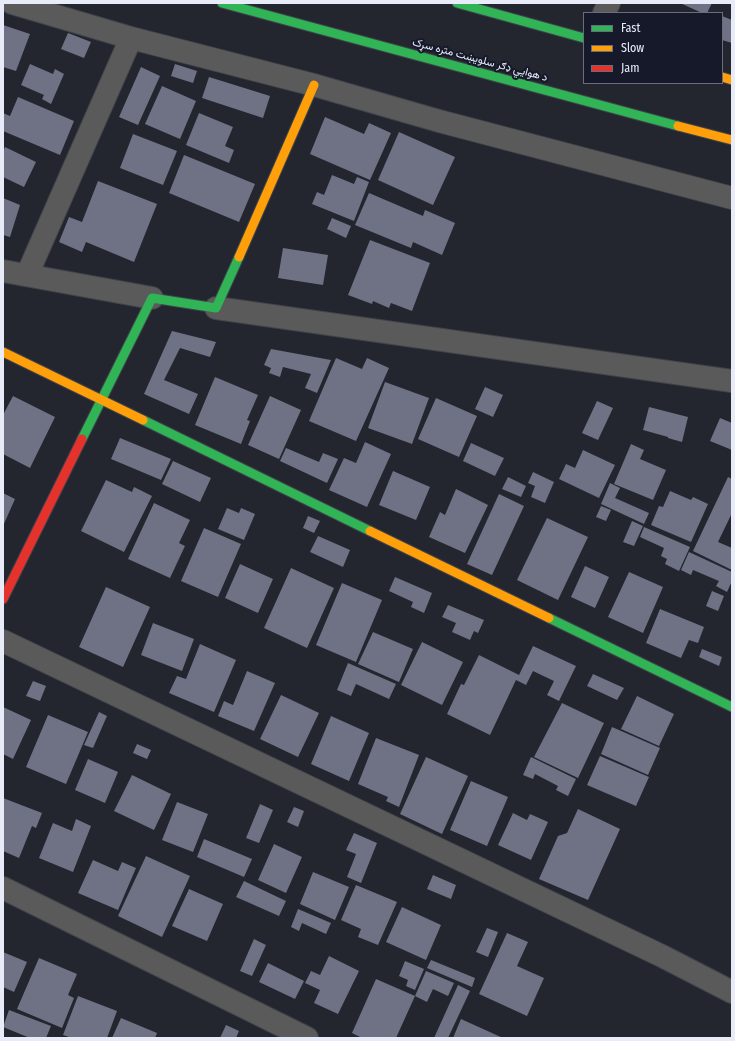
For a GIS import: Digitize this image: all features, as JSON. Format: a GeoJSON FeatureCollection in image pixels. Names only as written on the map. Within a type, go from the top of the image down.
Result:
{"type":"FeatureCollection","features":[{"type":"Feature","properties":{"kind":"street"},"geometry":{"type":"LineString","coordinates":[[12,3],[131,38],[314,85],[438,121],[732,198]]}},
{"type":"Feature","properties":{"kind":"street","name":"د هوايي ډګر سلویښت متره سړک"},"geometry":{"type":"LineString","coordinates":[[222,3],[732,140]]}},
{"type":"Feature","properties":{"kind":"street"},"geometry":{"type":"LineString","coordinates":[[457,3],[583,38]]}},
{"type":"Feature","properties":{"kind":"street"},"geometry":{"type":"LineString","coordinates":[[604,12],[609,3]]}},
{"type":"Feature","properties":{"kind":"street"},"geometry":{"type":"LineString","coordinates":[[27,275],[131,38]]}},
{"type":"Feature","properties":{"kind":"street"},"geometry":{"type":"LineString","coordinates":[[216,308],[314,85]]}},
{"type":"Feature","properties":{"kind":"street"},"geometry":{"type":"LineString","coordinates":[[3,271],[216,308],[732,380]]}},
{"type":"Feature","properties":{"kind":"street"},"geometry":{"type":"LineString","coordinates":[[3,599],[152,298]]}},
{"type":"Feature","properties":{"kind":"street"},"geometry":{"type":"LineString","coordinates":[[3,352],[732,707]]}},
{"type":"Feature","properties":{"kind":"street"},"geometry":{"type":"LineString","coordinates":[[3,641],[662,956],[732,992]]}},
{"type":"Feature","properties":{"kind":"street"},"geometry":{"type":"LineString","coordinates":[[3,888],[307,1038]]}},
{"type":"Feature","properties":{"kind":"building"},"geometry":{"type":"Polygon","coordinates":[[[680,3],[712,3],[708,12],[700,12],[680,3]]]}},
{"type":"Feature","properties":{"kind":"building"},"geometry":{"type":"Polygon","coordinates":[[[723,16],[732,20],[732,43],[723,40],[723,16]]]}},
{"type":"Feature","properties":{"kind":"building"},"geometry":{"type":"Polygon","coordinates":[[[3,25],[30,34],[16,71],[3,67],[3,25]]]}},
{"type":"Feature","properties":{"kind":"building"},"geometry":{"type":"Polygon","coordinates":[[[68,33],[91,42],[84,58],[61,49],[68,33]]]}},
{"type":"Feature","properties":{"kind":"building"},"geometry":{"type":"Polygon","coordinates":[[[30,64],[53,74],[55,69],[64,74],[51,104],[42,99],[44,95],[21,85],[30,64]]]}},
{"type":"Feature","properties":{"kind":"building"},"geometry":{"type":"Polygon","coordinates":[[[175,64],[197,71],[193,83],[171,76],[175,64]]]}},
{"type":"Feature","properties":{"kind":"building"},"geometry":{"type":"Polygon","coordinates":[[[141,67],[160,76],[138,125],[119,117],[141,67]]]}},
{"type":"Feature","properties":{"kind":"building"},"geometry":{"type":"Polygon","coordinates":[[[209,77],[270,96],[263,118],[202,98],[209,77]]]}},
{"type":"Feature","properties":{"kind":"building"},"geometry":{"type":"Polygon","coordinates":[[[162,86],[196,101],[180,139],[145,124],[162,86]]]}},
{"type":"Feature","properties":{"kind":"building"},"geometry":{"type":"Polygon","coordinates":[[[18,97],[74,121],[60,155],[3,131],[3,113],[10,116],[18,97]]]}},
{"type":"Feature","properties":{"kind":"building"},"geometry":{"type":"Polygon","coordinates":[[[199,113],[233,127],[225,146],[234,150],[229,163],[186,145],[199,113]]]}},
{"type":"Feature","properties":{"kind":"building"},"geometry":{"type":"Polygon","coordinates":[[[325,117],[364,134],[369,123],[391,133],[370,180],[310,154],[325,117]]]}},
{"type":"Feature","properties":{"kind":"building"},"geometry":{"type":"Polygon","coordinates":[[[399,132],[455,157],[433,205],[378,180],[399,132]]]}},
{"type":"Feature","properties":{"kind":"building"},"geometry":{"type":"Polygon","coordinates":[[[133,134],[177,151],[163,185],[120,168],[133,134]]]}},
{"type":"Feature","properties":{"kind":"building"},"geometry":{"type":"Polygon","coordinates":[[[5,147],[36,162],[24,187],[3,177],[3,152],[5,147]]]}},
{"type":"Feature","properties":{"kind":"building"},"geometry":{"type":"Polygon","coordinates":[[[184,155],[255,184],[239,222],[169,193],[184,155]]]}},
{"type":"Feature","properties":{"kind":"building"},"geometry":{"type":"Polygon","coordinates":[[[332,175],[354,184],[357,177],[369,182],[354,221],[312,204],[317,192],[324,195],[332,175]]]}},
{"type":"Feature","properties":{"kind":"building"},"geometry":{"type":"Polygon","coordinates":[[[98,181],[157,204],[134,262],[86,242],[82,252],[59,242],[69,217],[82,222],[98,181]]]}},
{"type":"Feature","properties":{"kind":"building"},"geometry":{"type":"Polygon","coordinates":[[[369,193],[423,216],[425,210],[455,223],[442,255],[413,242],[411,248],[355,225],[369,193]]]}},
{"type":"Feature","properties":{"kind":"building"},"geometry":{"type":"Polygon","coordinates":[[[3,198],[20,205],[10,237],[3,235],[3,198]]]}},
{"type":"Feature","properties":{"kind":"building"},"geometry":{"type":"Polygon","coordinates":[[[332,218],[351,226],[346,238],[327,229],[332,218]]]}},
{"type":"Feature","properties":{"kind":"building"},"geometry":{"type":"Polygon","coordinates":[[[370,240],[430,263],[412,311],[391,303],[389,308],[373,301],[372,304],[348,295],[370,240]]]}},
{"type":"Feature","properties":{"kind":"building"},"geometry":{"type":"Polygon","coordinates":[[[283,248],[328,255],[323,285],[278,278],[283,248]]]}},
{"type":"Feature","properties":{"kind":"building"},"geometry":{"type":"Polygon","coordinates":[[[172,331],[216,342],[210,357],[180,348],[164,380],[198,394],[189,414],[144,394],[172,331]]]}},
{"type":"Feature","properties":{"kind":"building"},"geometry":{"type":"Polygon","coordinates":[[[271,349],[331,360],[317,393],[305,388],[311,374],[283,367],[280,377],[269,373],[271,368],[264,365],[271,349]]]}},
{"type":"Feature","properties":{"kind":"building"},"geometry":{"type":"Polygon","coordinates":[[[336,358],[362,369],[367,358],[389,368],[356,441],[309,421],[336,358]]]}},
{"type":"Feature","properties":{"kind":"building"},"geometry":{"type":"Polygon","coordinates":[[[215,377],[258,395],[247,420],[250,421],[241,444],[195,425],[215,377]]]}},
{"type":"Feature","properties":{"kind":"building"},"geometry":{"type":"Polygon","coordinates":[[[385,382],[429,398],[412,444],[368,428],[385,382]]]}},
{"type":"Feature","properties":{"kind":"building"},"geometry":{"type":"Polygon","coordinates":[[[485,387],[503,395],[493,417],[475,409],[485,387]]]}},
{"type":"Feature","properties":{"kind":"building"},"geometry":{"type":"Polygon","coordinates":[[[13,396],[55,417],[30,468],[3,454],[3,415],[13,396]]]}},
{"type":"Feature","properties":{"kind":"building"},"geometry":{"type":"Polygon","coordinates":[[[270,396],[301,410],[279,459],[248,445],[270,396]]]}},
{"type":"Feature","properties":{"kind":"building"},"geometry":{"type":"Polygon","coordinates":[[[436,398],[477,416],[459,457],[418,439],[436,398]]]}},
{"type":"Feature","properties":{"kind":"building"},"geometry":{"type":"Polygon","coordinates":[[[597,401],[613,408],[598,440],[582,433],[597,401]]]}},
{"type":"Feature","properties":{"kind":"building"},"geometry":{"type":"Polygon","coordinates":[[[649,407],[688,417],[682,442],[643,430],[649,407]]]}},
{"type":"Feature","properties":{"kind":"building"},"geometry":{"type":"Polygon","coordinates":[[[720,418],[732,423],[732,450],[710,441],[720,418]]]}},
{"type":"Feature","properties":{"kind":"building"},"geometry":{"type":"Polygon","coordinates":[[[120,438],[171,459],[161,480],[111,459],[120,438]]]}},
{"type":"Feature","properties":{"kind":"building"},"geometry":{"type":"Polygon","coordinates":[[[365,442],[391,454],[367,507],[329,490],[344,458],[356,463],[365,442]]]}},
{"type":"Feature","properties":{"kind":"building"},"geometry":{"type":"Polygon","coordinates":[[[471,443],[504,458],[495,476],[463,461],[471,443]]]}},
{"type":"Feature","properties":{"kind":"building"},"geometry":{"type":"Polygon","coordinates":[[[631,444],[644,450],[640,459],[666,470],[653,500],[614,484],[631,444]]]}},
{"type":"Feature","properties":{"kind":"building"},"geometry":{"type":"Polygon","coordinates":[[[286,448],[319,462],[323,453],[338,459],[327,483],[280,461],[286,448]]]}},
{"type":"Feature","properties":{"kind":"building"},"geometry":{"type":"Polygon","coordinates":[[[583,450],[615,465],[599,498],[559,479],[566,464],[575,468],[583,450]]]}},
{"type":"Feature","properties":{"kind":"building"},"geometry":{"type":"Polygon","coordinates":[[[173,461],[211,478],[200,502],[162,484],[173,461]]]}},
{"type":"Feature","properties":{"kind":"building"},"geometry":{"type":"Polygon","coordinates":[[[393,471],[430,487],[416,520],[379,505],[393,471]]]}},
{"type":"Feature","properties":{"kind":"building"},"geometry":{"type":"Polygon","coordinates":[[[533,472],[554,482],[545,503],[531,497],[535,486],[528,483],[533,472]]]}},
{"type":"Feature","properties":{"kind":"building"},"geometry":{"type":"Polygon","coordinates":[[[508,477],[526,486],[521,497],[502,489],[508,477]]]}},
{"type":"Feature","properties":{"kind":"building"},"geometry":{"type":"Polygon","coordinates":[[[728,477],[732,479],[732,513],[718,542],[732,548],[732,570],[693,551],[728,477]]]}},
{"type":"Feature","properties":{"kind":"building"},"geometry":{"type":"Polygon","coordinates":[[[106,480],[132,492],[134,487],[152,496],[124,552],[81,531],[106,480]]]}},
{"type":"Feature","properties":{"kind":"building"},"geometry":{"type":"Polygon","coordinates":[[[610,483],[620,488],[615,498],[649,513],[644,524],[601,504],[610,483]]]}},
{"type":"Feature","properties":{"kind":"building"},"geometry":{"type":"Polygon","coordinates":[[[456,489],[488,505],[465,553],[429,537],[440,512],[445,515],[456,489]]]}},
{"type":"Feature","properties":{"kind":"building"},"geometry":{"type":"Polygon","coordinates":[[[670,491],[691,500],[693,497],[708,504],[691,542],[651,525],[659,506],[663,507],[670,491]]]}},
{"type":"Feature","properties":{"kind":"building"},"geometry":{"type":"Polygon","coordinates":[[[3,493],[15,499],[3,526],[3,493]]]}},
{"type":"Feature","properties":{"kind":"building"},"geometry":{"type":"Polygon","coordinates":[[[499,494],[524,506],[492,575],[467,564],[499,494]]]}},
{"type":"Feature","properties":{"kind":"building"},"geometry":{"type":"Polygon","coordinates":[[[154,503],[190,520],[179,543],[185,546],[170,578],[128,559],[154,503]]]}},
{"type":"Feature","properties":{"kind":"building"},"geometry":{"type":"Polygon","coordinates":[[[601,506],[611,510],[606,521],[596,517],[601,506]]]}},
{"type":"Feature","properties":{"kind":"building"},"geometry":{"type":"Polygon","coordinates":[[[227,508],[239,513],[241,508],[255,514],[244,540],[218,529],[227,508]]]}},
{"type":"Feature","properties":{"kind":"building"},"geometry":{"type":"Polygon","coordinates":[[[308,516],[320,521],[314,533],[303,528],[308,516]]]}},
{"type":"Feature","properties":{"kind":"building"},"geometry":{"type":"Polygon","coordinates":[[[547,518],[588,537],[558,600],[517,580],[547,518]]]}},
{"type":"Feature","properties":{"kind":"building"},"geometry":{"type":"Polygon","coordinates":[[[632,521],[643,526],[634,546],[623,542],[632,521]]]}},
{"type":"Feature","properties":{"kind":"building"},"geometry":{"type":"Polygon","coordinates":[[[644,527],[690,547],[679,571],[665,564],[667,559],[661,556],[664,548],[640,537],[644,527]]]}},
{"type":"Feature","properties":{"kind":"building"},"geometry":{"type":"Polygon","coordinates":[[[204,528],[241,544],[218,597],[181,581],[204,528]]]}},
{"type":"Feature","properties":{"kind":"building"},"geometry":{"type":"Polygon","coordinates":[[[318,536],[350,550],[343,567],[310,552],[318,536]]]}},
{"type":"Feature","properties":{"kind":"building"},"geometry":{"type":"Polygon","coordinates":[[[689,552],[732,572],[732,581],[727,592],[716,586],[719,581],[693,570],[691,575],[681,570],[689,552]]]}},
{"type":"Feature","properties":{"kind":"building"},"geometry":{"type":"Polygon","coordinates":[[[240,564],[273,579],[258,613],[225,598],[240,564]]]}},
{"type":"Feature","properties":{"kind":"building"},"geometry":{"type":"Polygon","coordinates":[[[585,566],[609,577],[595,608],[571,597],[585,566]]]}},
{"type":"Feature","properties":{"kind":"building"},"geometry":{"type":"Polygon","coordinates":[[[291,568],[334,588],[307,648],[264,628],[291,568]]]}},
{"type":"Feature","properties":{"kind":"building"},"geometry":{"type":"Polygon","coordinates":[[[629,572],[663,587],[643,633],[608,617],[629,572]]]}},
{"type":"Feature","properties":{"kind":"building"},"geometry":{"type":"Polygon","coordinates":[[[395,577],[432,593],[424,613],[411,607],[413,602],[389,591],[395,577]]]}},
{"type":"Feature","properties":{"kind":"building"},"geometry":{"type":"Polygon","coordinates":[[[342,583],[382,600],[356,662],[316,645],[342,583]]]}},
{"type":"Feature","properties":{"kind":"building"},"geometry":{"type":"Polygon","coordinates":[[[106,587],[150,607],[123,667],[79,647],[106,587]]]}},
{"type":"Feature","properties":{"kind":"building"},"geometry":{"type":"Polygon","coordinates":[[[712,591],[724,596],[718,611],[706,606],[712,591]]]}},
{"type":"Feature","properties":{"kind":"building"},"geometry":{"type":"Polygon","coordinates":[[[448,605],[484,620],[478,633],[474,631],[470,640],[452,632],[456,623],[442,617],[448,605]]]}},
{"type":"Feature","properties":{"kind":"building"},"geometry":{"type":"Polygon","coordinates":[[[660,609],[704,627],[698,643],[689,640],[681,658],[646,643],[660,609]]]}},
{"type":"Feature","properties":{"kind":"building"},"geometry":{"type":"Polygon","coordinates":[[[153,623],[194,639],[182,671],[141,655],[153,623]]]}},
{"type":"Feature","properties":{"kind":"building"},"geometry":{"type":"Polygon","coordinates":[[[373,632],[413,649],[399,682],[358,664],[373,632]]]}},
{"type":"Feature","properties":{"kind":"building"},"geometry":{"type":"Polygon","coordinates":[[[422,642],[463,662],[442,705],[401,685],[422,642]]]}},
{"type":"Feature","properties":{"kind":"building"},"geometry":{"type":"Polygon","coordinates":[[[200,644],[236,660],[214,712],[169,693],[177,676],[186,679],[200,644]]]}},
{"type":"Feature","properties":{"kind":"building"},"geometry":{"type":"Polygon","coordinates":[[[533,646],[576,666],[559,701],[547,695],[554,681],[533,671],[526,685],[516,680],[490,735],[447,714],[461,684],[464,685],[479,655],[519,675],[533,646]]]}},
{"type":"Feature","properties":{"kind":"building"},"geometry":{"type":"Polygon","coordinates":[[[702,649],[722,657],[719,666],[699,657],[702,649]]]}},
{"type":"Feature","properties":{"kind":"building"},"geometry":{"type":"Polygon","coordinates":[[[348,663],[396,684],[389,699],[356,684],[351,696],[337,690],[348,663]]]}},
{"type":"Feature","properties":{"kind":"building"},"geometry":{"type":"Polygon","coordinates":[[[247,671],[275,683],[254,731],[218,716],[224,701],[233,705],[247,671]]]}},
{"type":"Feature","properties":{"kind":"building"},"geometry":{"type":"Polygon","coordinates":[[[593,674],[624,688],[617,700],[587,686],[593,674]]]}},
{"type":"Feature","properties":{"kind":"building"},"geometry":{"type":"Polygon","coordinates":[[[33,681],[46,686],[40,701],[26,696],[33,681]]]}},
{"type":"Feature","properties":{"kind":"building"},"geometry":{"type":"Polygon","coordinates":[[[281,695],[319,713],[298,757],[260,739],[281,695]]]}},
{"type":"Feature","properties":{"kind":"building"},"geometry":{"type":"Polygon","coordinates":[[[637,696],[674,714],[659,746],[621,729],[637,696]]]}},
{"type":"Feature","properties":{"kind":"building"},"geometry":{"type":"Polygon","coordinates":[[[562,703],[604,723],[578,778],[534,757],[562,703]]]}},
{"type":"Feature","properties":{"kind":"building"},"geometry":{"type":"Polygon","coordinates":[[[3,707],[31,720],[13,759],[3,754],[3,707]]]}},
{"type":"Feature","properties":{"kind":"building"},"geometry":{"type":"Polygon","coordinates":[[[99,712],[107,716],[93,748],[84,745],[99,712]]]}},
{"type":"Feature","properties":{"kind":"building"},"geometry":{"type":"Polygon","coordinates":[[[48,715],[88,732],[66,784],[26,767],[48,715]]]}},
{"type":"Feature","properties":{"kind":"building"},"geometry":{"type":"Polygon","coordinates":[[[331,716],[369,733],[349,781],[311,764],[331,716]]]}},
{"type":"Feature","properties":{"kind":"building"},"geometry":{"type":"Polygon","coordinates":[[[612,727],[660,748],[648,775],[601,754],[612,727]]]}},
{"type":"Feature","properties":{"kind":"building"},"geometry":{"type":"Polygon","coordinates":[[[376,738],[419,755],[399,807],[386,801],[388,797],[358,784],[376,738]]]}},
{"type":"Feature","properties":{"kind":"building"},"geometry":{"type":"Polygon","coordinates":[[[137,744],[151,750],[147,759],[133,753],[137,744]]]}},
{"type":"Feature","properties":{"kind":"building"},"geometry":{"type":"Polygon","coordinates":[[[600,756],[649,777],[636,806],[587,785],[600,756]]]}},
{"type":"Feature","properties":{"kind":"building"},"geometry":{"type":"Polygon","coordinates":[[[426,757],[468,776],[442,834],[400,814],[426,757]]]}},
{"type":"Feature","properties":{"kind":"building"},"geometry":{"type":"Polygon","coordinates":[[[531,757],[576,779],[568,796],[556,790],[558,786],[535,774],[533,779],[523,775],[531,757]]]}},
{"type":"Feature","properties":{"kind":"building"},"geometry":{"type":"Polygon","coordinates":[[[88,759],[118,772],[105,803],[75,790],[88,759]]]}},
{"type":"Feature","properties":{"kind":"building"},"geometry":{"type":"Polygon","coordinates":[[[132,775],[171,794],[154,830],[114,811],[132,775]]]}},
{"type":"Feature","properties":{"kind":"building"},"geometry":{"type":"Polygon","coordinates":[[[471,781],[508,797],[487,846],[450,830],[471,781]]]}},
{"type":"Feature","properties":{"kind":"building"},"geometry":{"type":"Polygon","coordinates":[[[3,798],[42,813],[36,828],[32,826],[19,858],[3,851],[3,798]]]}},
{"type":"Feature","properties":{"kind":"building"},"geometry":{"type":"Polygon","coordinates":[[[177,802],[208,814],[193,852],[162,840],[177,802]]]}},
{"type":"Feature","properties":{"kind":"building"},"geometry":{"type":"Polygon","coordinates":[[[260,804],[273,810],[259,843],[246,838],[260,804]]]}},
{"type":"Feature","properties":{"kind":"building"},"geometry":{"type":"Polygon","coordinates":[[[294,807],[304,811],[298,827],[287,822],[294,807]]]}},
{"type":"Feature","properties":{"kind":"building"},"geometry":{"type":"Polygon","coordinates":[[[578,809],[620,829],[588,900],[539,879],[558,836],[567,833],[578,809]]]}},
{"type":"Feature","properties":{"kind":"building"},"geometry":{"type":"Polygon","coordinates":[[[513,813],[527,820],[530,814],[548,822],[531,860],[498,845],[513,813]]]}},
{"type":"Feature","properties":{"kind":"building"},"geometry":{"type":"Polygon","coordinates":[[[76,819],[91,826],[73,872],[39,858],[53,823],[72,831],[76,819]]]}},
{"type":"Feature","properties":{"kind":"building"},"geometry":{"type":"Polygon","coordinates":[[[354,833],[377,843],[361,883],[347,877],[356,854],[346,850],[354,833]]]}},
{"type":"Feature","properties":{"kind":"building"},"geometry":{"type":"Polygon","coordinates":[[[204,839],[252,859],[244,877],[197,857],[204,839]]]}},
{"type":"Feature","properties":{"kind":"building"},"geometry":{"type":"Polygon","coordinates":[[[274,844],[302,857],[286,893],[258,880],[274,844]]]}},
{"type":"Feature","properties":{"kind":"building"},"geometry":{"type":"Polygon","coordinates":[[[146,856],[190,876],[162,937],[118,916],[146,856]]]}},
{"type":"Feature","properties":{"kind":"building"},"geometry":{"type":"Polygon","coordinates":[[[93,860],[118,871],[122,862],[136,868],[118,910],[78,893],[93,860]]]}},
{"type":"Feature","properties":{"kind":"building"},"geometry":{"type":"Polygon","coordinates":[[[313,872],[349,887],[335,920],[300,904],[313,872]]]}},
{"type":"Feature","properties":{"kind":"building"},"geometry":{"type":"Polygon","coordinates":[[[433,875],[456,885],[451,899],[427,889],[433,875]]]}},
{"type":"Feature","properties":{"kind":"building"},"geometry":{"type":"Polygon","coordinates":[[[244,881],[286,901],[279,916],[236,897],[244,881]]]}},
{"type":"Feature","properties":{"kind":"building"},"geometry":{"type":"Polygon","coordinates":[[[356,885],[397,902],[378,945],[358,937],[361,929],[341,920],[356,885]]]}},
{"type":"Feature","properties":{"kind":"building"},"geometry":{"type":"Polygon","coordinates":[[[189,889],[223,904],[207,941],[172,926],[189,889]]]}},
{"type":"Feature","properties":{"kind":"building"},"geometry":{"type":"Polygon","coordinates":[[[402,907],[441,925],[426,960],[386,942],[402,907]]]}},
{"type":"Feature","properties":{"kind":"building"},"geometry":{"type":"Polygon","coordinates":[[[298,909],[331,923],[326,934],[302,923],[299,931],[291,927],[298,909]]]}},
{"type":"Feature","properties":{"kind":"building"},"geometry":{"type":"Polygon","coordinates":[[[487,928],[498,932],[488,957],[476,952],[487,928]]]}},
{"type":"Feature","properties":{"kind":"building"},"geometry":{"type":"Polygon","coordinates":[[[507,933],[528,942],[517,966],[544,978],[527,1016],[479,994],[507,933]]]}},
{"type":"Feature","properties":{"kind":"building"},"geometry":{"type":"Polygon","coordinates":[[[254,939],[266,945],[252,976],[240,971],[254,939]]]}},
{"type":"Feature","properties":{"kind":"building"},"geometry":{"type":"Polygon","coordinates":[[[3,952],[27,962],[14,992],[3,987],[3,952]]]}},
{"type":"Feature","properties":{"kind":"building"},"geometry":{"type":"Polygon","coordinates":[[[329,956],[359,971],[338,1014],[314,1003],[320,990],[305,983],[311,971],[320,975],[329,956]]]}},
{"type":"Feature","properties":{"kind":"building"},"geometry":{"type":"Polygon","coordinates":[[[39,958],[77,974],[68,995],[74,998],[62,1028],[17,1009],[39,958]]]}},
{"type":"Feature","properties":{"kind":"building"},"geometry":{"type":"Polygon","coordinates":[[[431,960],[475,978],[472,987],[427,968],[431,960]]]}},
{"type":"Feature","properties":{"kind":"building"},"geometry":{"type":"Polygon","coordinates":[[[405,961],[424,969],[415,990],[406,986],[408,980],[399,976],[405,961]]]}},
{"type":"Feature","properties":{"kind":"building"},"geometry":{"type":"Polygon","coordinates":[[[268,963],[304,981],[295,999],[259,982],[268,963]]]}},
{"type":"Feature","properties":{"kind":"building"},"geometry":{"type":"Polygon","coordinates":[[[426,971],[454,983],[448,996],[433,989],[427,1002],[415,996],[426,971]]]}},
{"type":"Feature","properties":{"kind":"building"},"geometry":{"type":"Polygon","coordinates":[[[376,979],[415,996],[396,1038],[362,1038],[352,1033],[376,979]]]}},
{"type":"Feature","properties":{"kind":"building"},"geometry":{"type":"Polygon","coordinates":[[[458,985],[470,991],[448,1038],[434,1038],[458,985]]]}},
{"type":"Feature","properties":{"kind":"building"},"geometry":{"type":"Polygon","coordinates":[[[78,996],[117,1011],[107,1038],[72,1038],[63,1035],[78,996]]]}},
{"type":"Feature","properties":{"kind":"building"},"geometry":{"type":"Polygon","coordinates":[[[9,1010],[51,1026],[46,1038],[30,1038],[3,1027],[9,1010]]]}},
{"type":"Feature","properties":{"kind":"building"},"geometry":{"type":"Polygon","coordinates":[[[121,1018],[157,1033],[155,1038],[112,1038],[121,1018]]]}},
{"type":"Feature","properties":{"kind":"building"},"geometry":{"type":"Polygon","coordinates":[[[461,1019],[503,1038],[453,1038],[461,1019]]]}},
{"type":"Feature","properties":{"kind":"building"},"geometry":{"type":"Polygon","coordinates":[[[226,1025],[239,1031],[236,1038],[220,1038],[226,1025]]]}},
{"type":"Feature","properties":{"kind":"traffic: fast"},"geometry":{"type":"LineString","coordinates":[[222,3],[678,126]]}},
{"type":"Feature","properties":{"kind":"traffic: fast"},"geometry":{"type":"LineString","coordinates":[[457,3],[583,38]]}},
{"type":"Feature","properties":{"kind":"traffic: fast"},"geometry":{"type":"LineString","coordinates":[[82,439],[152,298],[216,308],[239,257]]}},
{"type":"Feature","properties":{"kind":"traffic: fast"},"geometry":{"type":"LineString","coordinates":[[143,420],[370,531]]}},
{"type":"Feature","properties":{"kind":"traffic: fast"},"geometry":{"type":"LineString","coordinates":[[549,618],[732,707]]}},
{"type":"Feature","properties":{"kind":"traffic: slow"},"geometry":{"type":"LineString","coordinates":[[723,77],[732,80]]}},
{"type":"Feature","properties":{"kind":"traffic: slow"},"geometry":{"type":"LineString","coordinates":[[239,257],[314,85]]}},
{"type":"Feature","properties":{"kind":"traffic: slow"},"geometry":{"type":"LineString","coordinates":[[678,126],[732,140]]}},
{"type":"Feature","properties":{"kind":"traffic: slow"},"geometry":{"type":"LineString","coordinates":[[3,352],[143,420]]}},
{"type":"Feature","properties":{"kind":"traffic: slow"},"geometry":{"type":"LineString","coordinates":[[370,531],[549,618]]}},
{"type":"Feature","properties":{"kind":"traffic: jam"},"geometry":{"type":"LineString","coordinates":[[3,599],[82,439]]}}]}
